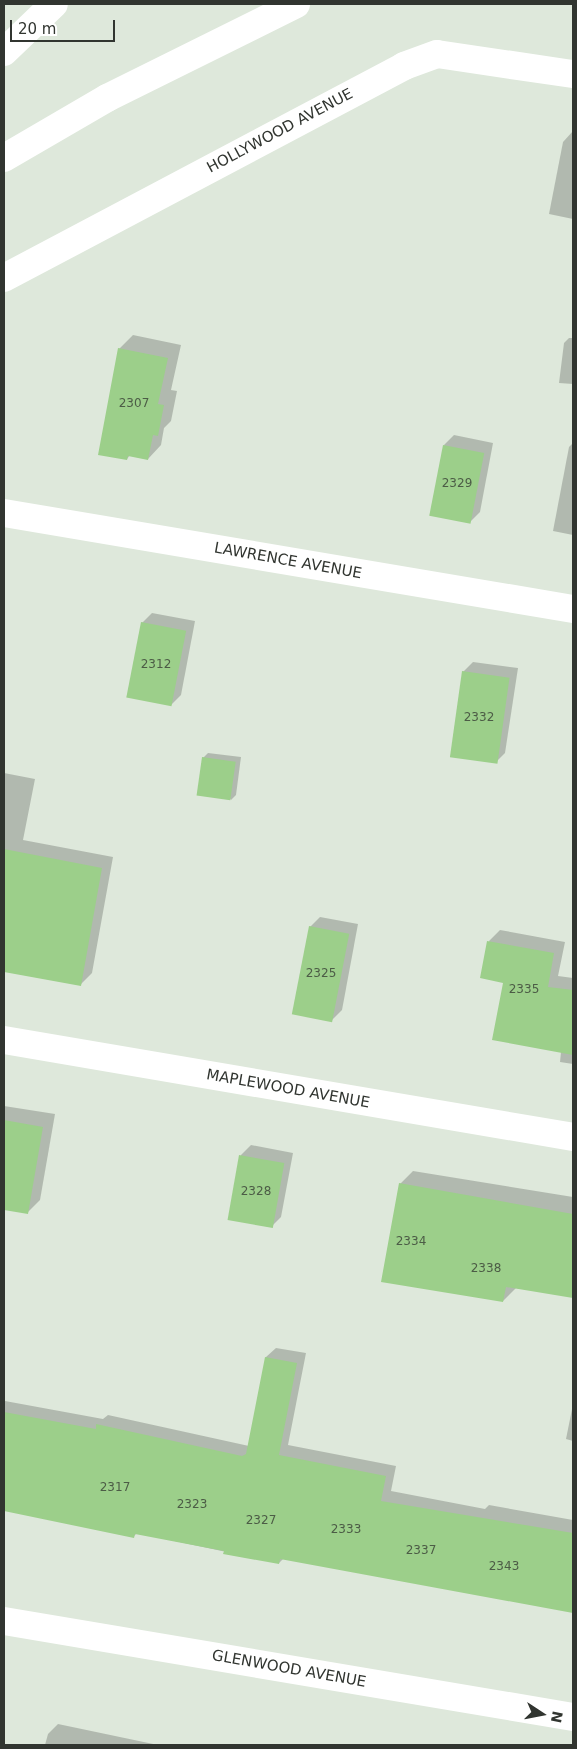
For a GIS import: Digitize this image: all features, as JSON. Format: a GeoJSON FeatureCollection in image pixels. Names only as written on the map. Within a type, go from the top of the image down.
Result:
{"type":"FeatureCollection","features":[{"type":"Feature","properties":{"kind":"main road"},"geometry":{"type":"LineString","coordinates":[[4,52],[54,4]]}},
{"type":"Feature","properties":{"kind":"main road"},"geometry":{"type":"LineString","coordinates":[[4,158],[107,98],[296,4]]}},
{"type":"Feature","properties":{"kind":"main road","name":"HOLLYWOOD AVENUE"},"geometry":{"type":"LineString","coordinates":[[4,278],[396,71],[437,54],[573,74]]}},
{"type":"Feature","properties":{"kind":"main road","name":"LAWRENCE AVENUE"},"geometry":{"type":"LineString","coordinates":[[4,513],[573,609]]}},
{"type":"Feature","properties":{"kind":"main road","name":"MAPLEWOOD AVENUE"},"geometry":{"type":"LineString","coordinates":[[4,1040],[573,1138]]}},
{"type":"Feature","properties":{"kind":"main road","name":"GLENWOOD AVENUE"},"geometry":{"type":"LineString","coordinates":[[4,1621],[573,1717]]}},
{"type":"Feature","properties":{"kind":"building"},"geometry":{"type":"Polygon","coordinates":[[[118,348],[168,358],[158,404],[164,405],[158,436],[153,435],[148,460],[128,456],[127,460],[98,455],[118,348]]]}},
{"type":"Feature","properties":{"kind":"building"},"geometry":{"type":"Polygon","coordinates":[[[443,445],[484,453],[470,524],[429,516],[443,445]]]}},
{"type":"Feature","properties":{"kind":"building"},"geometry":{"type":"Polygon","coordinates":[[[141,622],[186,631],[171,706],[126,698],[141,622]]]}},
{"type":"Feature","properties":{"kind":"building"},"geometry":{"type":"Polygon","coordinates":[[[462,671],[510,678],[497,764],[450,757],[462,671]]]}},
{"type":"Feature","properties":{"kind":"building"},"geometry":{"type":"Polygon","coordinates":[[[202,757],[236,762],[230,800],[197,796],[202,757]]]}},
{"type":"Feature","properties":{"kind":"building"},"geometry":{"type":"Polygon","coordinates":[[[4,849],[102,868],[81,986],[4,972],[4,849]]]}},
{"type":"Feature","properties":{"kind":"building"},"geometry":{"type":"Polygon","coordinates":[[[309,926],[349,934],[332,1022],[292,1014],[309,926]]]}},
{"type":"Feature","properties":{"kind":"building"},"geometry":{"type":"Polygon","coordinates":[[[487,941],[554,953],[548,987],[573,990],[573,1055],[492,1040],[503,983],[480,978],[487,941]]]}},
{"type":"Feature","properties":{"kind":"building"},"geometry":{"type":"Polygon","coordinates":[[[4,1120],[43,1127],[28,1214],[4,1210],[4,1120]]]}},
{"type":"Feature","properties":{"kind":"building"},"geometry":{"type":"Polygon","coordinates":[[[239,1155],[284,1163],[273,1228],[228,1220],[239,1155]]]}},
{"type":"Feature","properties":{"kind":"building"},"geometry":{"type":"Polygon","coordinates":[[[399,1183],[573,1214],[573,1298],[506,1287],[503,1302],[381,1282],[399,1183]]]}},
{"type":"Feature","properties":{"kind":"building"},"geometry":{"type":"Polygon","coordinates":[[[265,1357],[297,1363],[279,1455],[386,1476],[381,1501],[573,1533],[573,1613],[280,1559],[279,1564],[223,1554],[224,1551],[135,1534],[134,1538],[4,1511],[4,1412],[96,1429],[96,1424],[242,1456],[246,1454],[265,1357]]]}}]}
